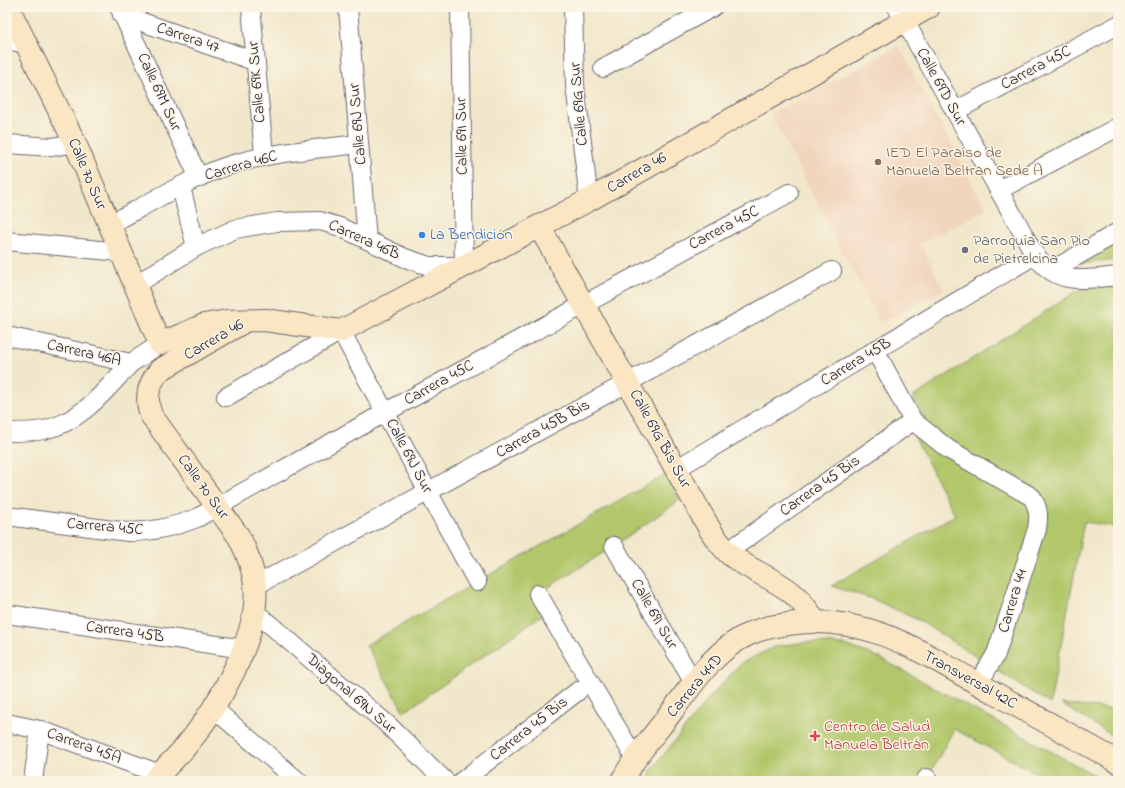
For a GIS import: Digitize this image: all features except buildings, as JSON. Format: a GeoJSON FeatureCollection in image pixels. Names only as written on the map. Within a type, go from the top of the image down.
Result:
{"type":"FeatureCollection","features":[{"type":"Feature","properties":{"kind":"street","name":"Calle 70 Sur"},"geometry":{"type":"LineString","coordinates":[[8,7],[16,42],[75,143],[160,344]]}},
{"type":"Feature","properties":{"kind":"street","name":"Calle 69K Sur"},"geometry":{"type":"LineString","coordinates":[[251,7],[254,61],[264,156]]}},
{"type":"Feature","properties":{"kind":"street","name":"Calle 69J Sur"},"geometry":{"type":"LineString","coordinates":[[348,7],[367,240]]}},
{"type":"Feature","properties":{"kind":"street","name":"Calle 69I Sur"},"geometry":{"type":"LineString","coordinates":[[460,7],[464,266]]}},
{"type":"Feature","properties":{"kind":"street","name":"Calle 69G Sur"},"geometry":{"type":"LineString","coordinates":[[573,7],[575,85],[589,200]]}},
{"type":"Feature","properties":{"kind":"street"},"geometry":{"type":"LineString","coordinates":[[603,68],[713,7]]}},
{"type":"Feature","properties":{"kind":"street","name":"Carrera 46"},"geometry":{"type":"LineString","coordinates":[[226,397],[341,331],[589,200],[900,14],[929,7]]}},
{"type":"Feature","properties":{"kind":"street","name":"Carrera 47"},"geometry":{"type":"LineString","coordinates":[[120,11],[254,61]]}},
{"type":"Feature","properties":{"kind":"street","name":"Calle 69M Sur"},"geometry":{"type":"LineString","coordinates":[[120,11],[199,178]]}},
{"type":"Feature","properties":{"kind":"street","name":"Calle 69D Sur"},"geometry":{"type":"LineString","coordinates":[[900,14],[1035,255],[1052,271],[1072,280],[1095,280],[1118,276]]}},
{"type":"Feature","properties":{"kind":"street","name":"Carrera 45C"},"geometry":{"type":"LineString","coordinates":[[955,111],[1118,25]]}},
{"type":"Feature","properties":{"kind":"street"},"geometry":{"type":"LineString","coordinates":[[999,190],[1118,127]]}},
{"type":"Feature","properties":{"kind":"street"},"geometry":{"type":"LineString","coordinates":[[7,144],[52,148],[75,143]]}},
{"type":"Feature","properties":{"kind":"street","name":"Carrera 46C"},"geometry":{"type":"LineString","coordinates":[[110,225],[199,178],[229,166],[264,156],[359,144]]}},
{"type":"Feature","properties":{"kind":"street"},"geometry":{"type":"LineString","coordinates":[[181,187],[196,247]]}},
{"type":"Feature","properties":{"kind":"street","name":"Carrera 45C"},"geometry":{"type":"LineString","coordinates":[[7,516],[128,532],[146,532],[180,525],[789,193]]}},
{"type":"Feature","properties":{"kind":"street","name":"Carrera 46B"},"geometry":{"type":"LineString","coordinates":[[135,286],[196,247],[235,229],[256,224],[299,220],[320,221],[340,227],[405,258],[429,266],[464,266]]}},
{"type":"Feature","properties":{"kind":"street","name":"Calle 69G Bis Sur"},"geometry":{"type":"LineString","coordinates":[[539,226],[712,533],[727,552],[786,587],[800,599],[815,622]]}},
{"type":"Feature","properties":{"kind":"street"},"geometry":{"type":"LineString","coordinates":[[1052,271],[1118,232]]}},
{"type":"Feature","properties":{"kind":"street"},"geometry":{"type":"LineString","coordinates":[[7,241],[120,252]]}},
{"type":"Feature","properties":{"kind":"street","name":"Carrera 45B"},"geometry":{"type":"LineString","coordinates":[[676,469],[1035,255]]}},
{"type":"Feature","properties":{"kind":"street","name":"Carrera 45B Bis"},"geometry":{"type":"LineString","coordinates":[[255,586],[832,271]]}},
{"type":"Feature","properties":{"kind":"street","name":"Carrera 46"},"geometry":{"type":"LineString","coordinates":[[149,391],[152,380],[160,370],[248,320],[286,322],[341,331]]}},
{"type":"Feature","properties":{"kind":"street","name":"Carrera 46A"},"geometry":{"type":"LineString","coordinates":[[7,336],[131,363],[160,344],[204,326],[227,321],[248,320]]}},
{"type":"Feature","properties":{"kind":"street","name":"Calle 69J Sur"},"geometry":{"type":"LineString","coordinates":[[341,331],[477,582]]}},
{"type":"Feature","properties":{"kind":"street"},"geometry":{"type":"LineString","coordinates":[[874,350],[913,421]]}},
{"type":"Feature","properties":{"kind":"street"},"geometry":{"type":"LineString","coordinates":[[7,432],[44,430],[67,422],[86,409],[131,363]]}},
{"type":"Feature","properties":{"kind":"street","name":"Calle 70 Sur"},"geometry":{"type":"LineString","coordinates":[[149,391],[147,405],[151,415],[217,505],[247,552],[255,586],[254,611],[250,634],[244,649],[213,708],[183,749],[157,777]]}},
{"type":"Feature","properties":{"kind":"street","name":"Carrera 44"},"geometry":{"type":"LineString","coordinates":[[913,421],[948,449],[1032,497],[1039,514],[1036,529],[996,654],[978,684]]}},
{"type":"Feature","properties":{"kind":"street","name":"Carrera 45 Bis"},"geometry":{"type":"LineString","coordinates":[[727,552],[913,421]]}},
{"type":"Feature","properties":{"kind":"street","name":"Calle 69I Sur"},"geometry":{"type":"LineString","coordinates":[[614,546],[694,683]]}},
{"type":"Feature","properties":{"kind":"street"},"geometry":{"type":"LineString","coordinates":[[538,594],[628,774]]}},
{"type":"Feature","properties":{"kind":"street","name":"Diagonal 69N Sur"},"geometry":{"type":"LineString","coordinates":[[254,611],[387,724],[445,781]]}},
{"type":"Feature","properties":{"kind":"street","name":"Carrera 45B"},"geometry":{"type":"LineString","coordinates":[[7,614],[244,649]]}},
{"type":"Feature","properties":{"kind":"street","name":"Transversal 42C"},"geometry":{"type":"LineString","coordinates":[[815,622],[838,622],[881,632],[904,643],[1118,762]]}},
{"type":"Feature","properties":{"kind":"street","name":"Carrera 44D"},"geometry":{"type":"LineString","coordinates":[[628,774],[694,683],[718,656],[734,643],[749,634],[778,626],[815,622]]}},
{"type":"Feature","properties":{"kind":"street","name":"Carrera 45 Bis"},"geometry":{"type":"LineString","coordinates":[[462,781],[578,691]]}},
{"type":"Feature","properties":{"kind":"street"},"geometry":{"type":"LineString","coordinates":[[213,708],[298,781]]}},
{"type":"Feature","properties":{"kind":"street","name":"Carrera 45A"},"geometry":{"type":"LineString","coordinates":[[7,723],[40,730],[157,777]]}},
{"type":"Feature","properties":{"kind":"street"},"geometry":{"type":"LineString","coordinates":[[33,781],[40,730]]}},
{"type":"Feature","properties":{"kind":"shaded area","name":"IED El Paraíso de Manuela Beltran Sede A"},"geometry":{"type":"Polygon","coordinates":[[[899,46],[986,210],[920,244],[944,290],[880,323],[770,114],[899,46]]]}},
{"type":"Feature","properties":{"kind":"green space"},"geometry":{"type":"Polygon","coordinates":[[[1118,244],[1118,260],[1081,264],[1118,244]]]}},
{"type":"Feature","properties":{"kind":"green space"},"geometry":{"type":"Polygon","coordinates":[[[1118,288],[1118,527],[1084,522],[1050,704],[920,621],[873,599],[831,586],[955,515],[912,432],[926,421],[913,397],[1080,289],[1118,288]]]}},
{"type":"Feature","properties":{"kind":"green space"},"geometry":{"type":"Polygon","coordinates":[[[665,475],[680,500],[614,546],[538,594],[548,611],[404,712],[366,645],[665,475]]]}},
{"type":"Feature","properties":{"kind":"green space"},"geometry":{"type":"Polygon","coordinates":[[[808,642],[845,645],[878,657],[1105,781],[1051,781],[954,729],[926,781],[653,781],[649,773],[714,692],[742,663],[776,646],[808,642]]]}},
{"type":"Feature","properties":{"kind":"green space"},"geometry":{"type":"Polygon","coordinates":[[[1061,704],[1118,710],[1118,739],[1061,704]]]}},
{"type":"Feature","properties":{"kind":"place","name":"IED El Paraíso de Manuela Beltran Sede A"},"geometry":{"type":"Point","coordinates":[878,162]}},
{"type":"Feature","properties":{"kind":"place","name":"La Bendición"},"geometry":{"type":"Point","coordinates":[422,235]}},
{"type":"Feature","properties":{"kind":"place","name":"Parroquia San Pio de Pietrelcina"},"geometry":{"type":"Point","coordinates":[965,250]}},
{"type":"Feature","properties":{"kind":"place","name":"Centro de Salud Manuela Beltrán"},"geometry":{"type":"Point","coordinates":[815,736]}}]}
